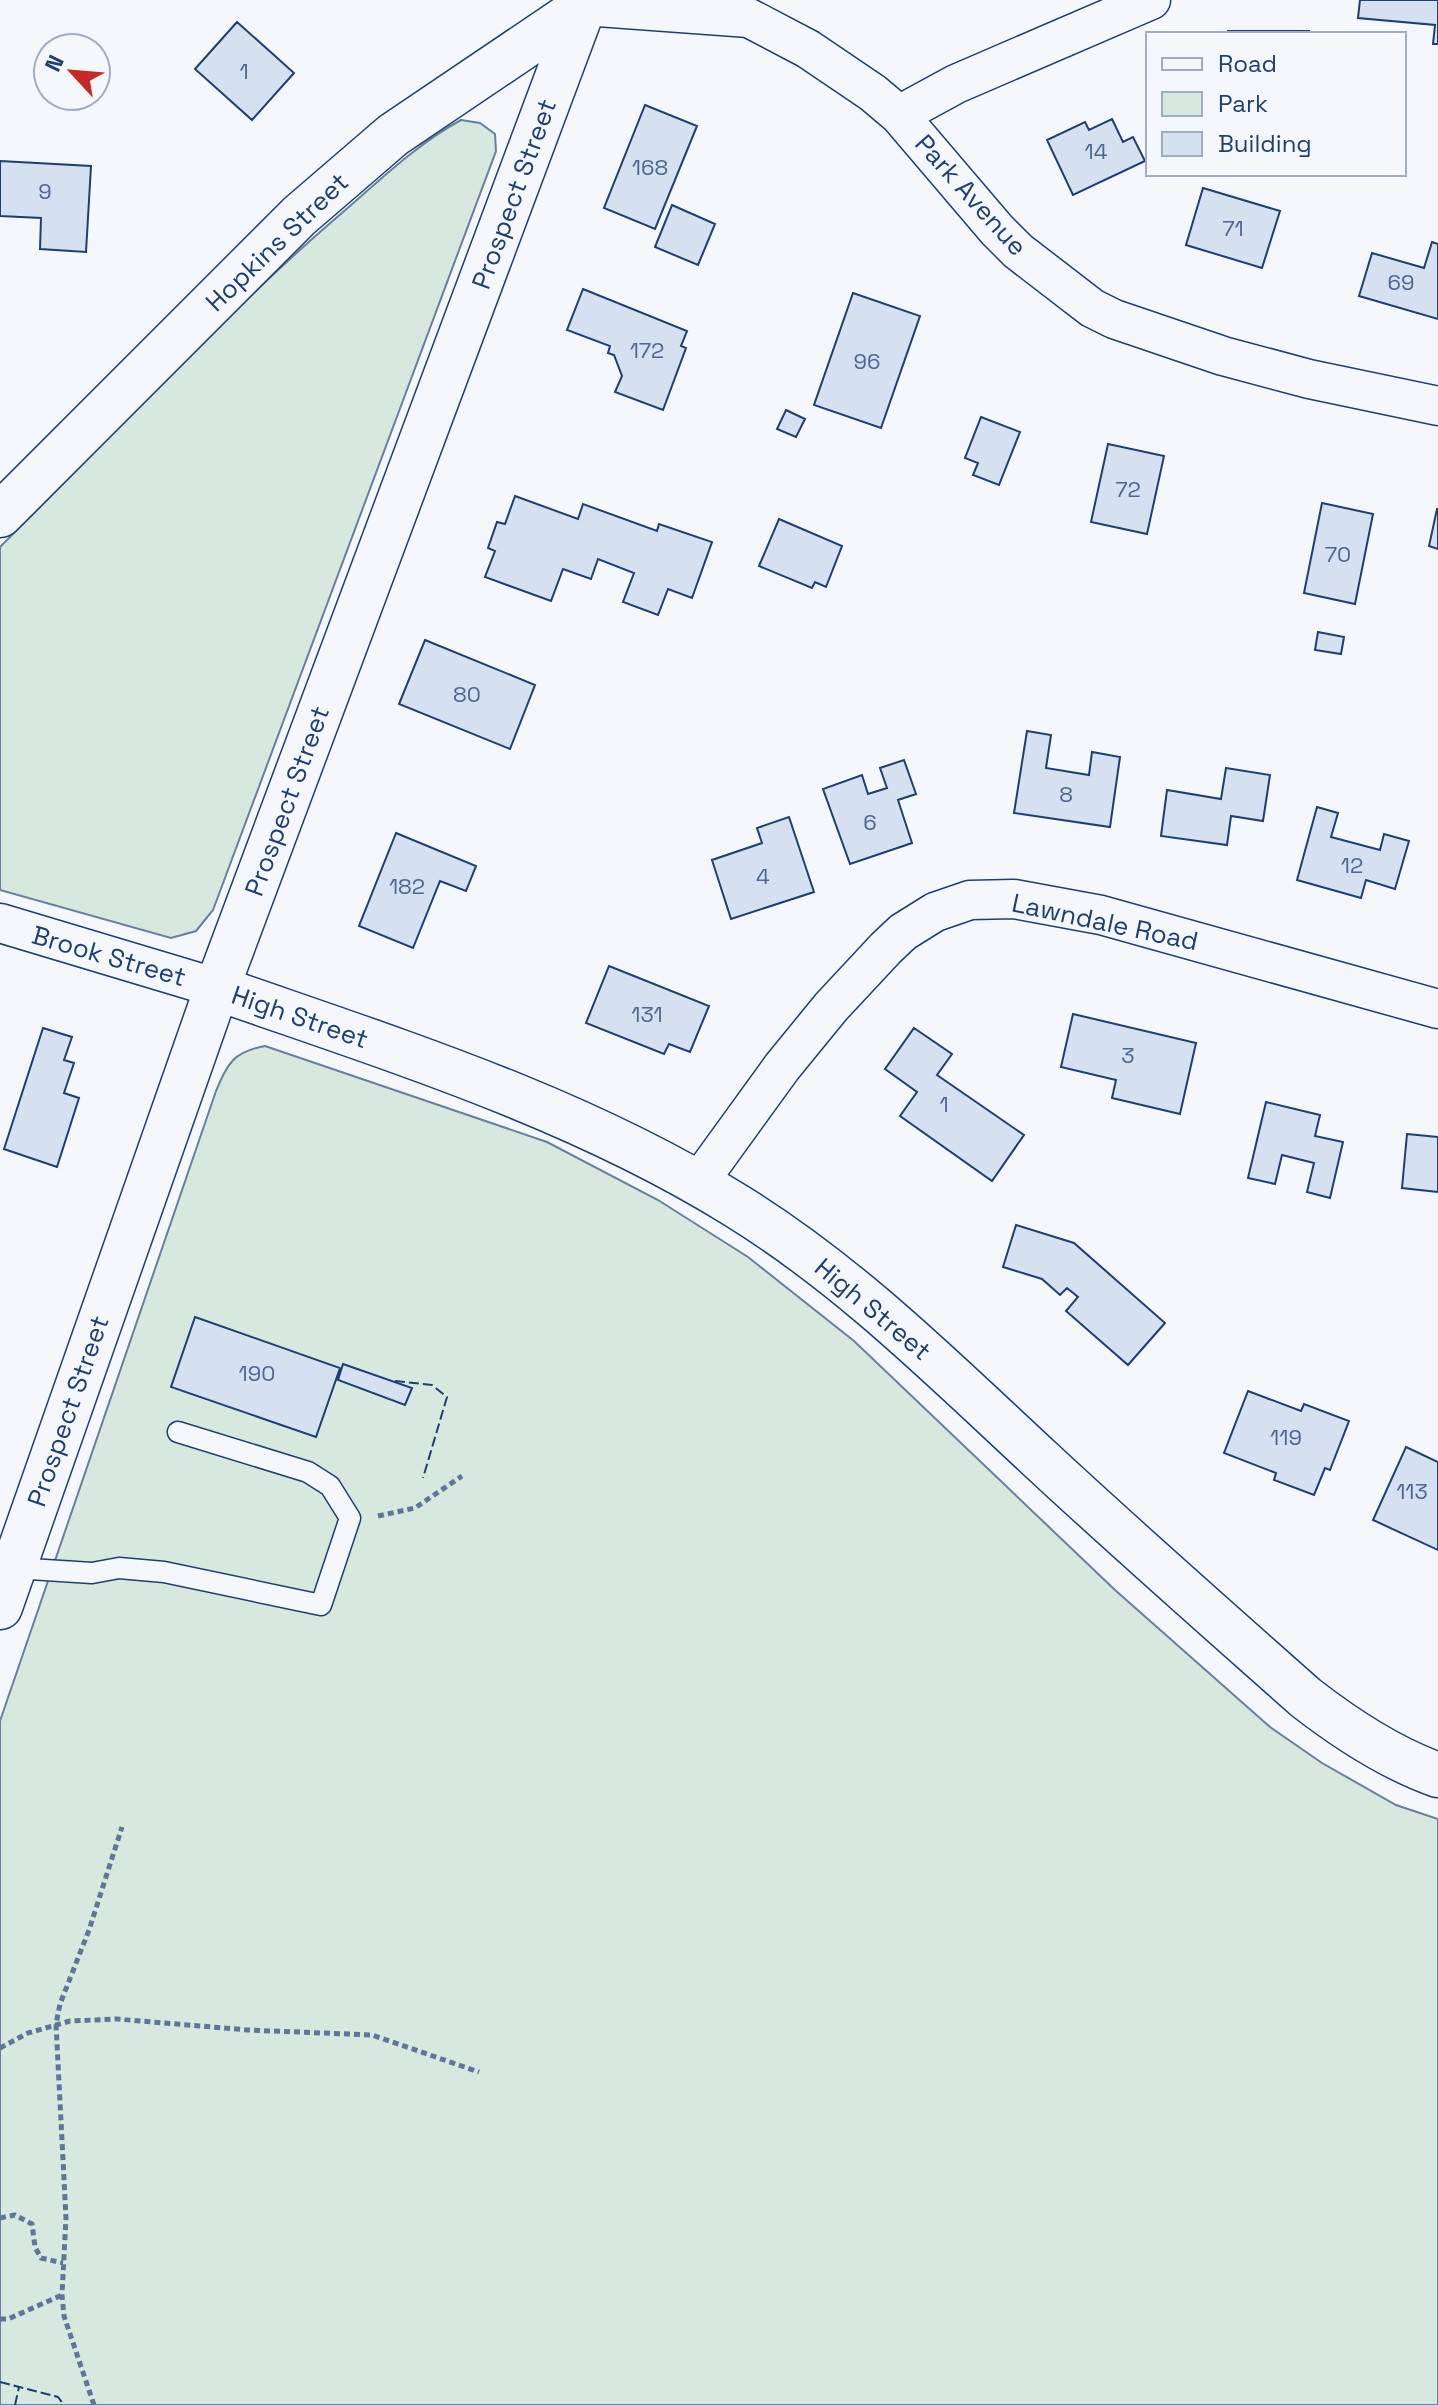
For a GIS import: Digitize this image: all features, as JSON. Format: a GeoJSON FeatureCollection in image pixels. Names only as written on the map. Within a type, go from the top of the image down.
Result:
{"type":"FeatureCollection","features":[{"type":"Feature","properties":{"kind":"main road","name":"Hopkins Street"},"geometry":{"type":"LineString","coordinates":[[0,515],[299,216],[344,175],[393,135],[585,3]]}},
{"type":"Feature","properties":{"kind":"main road","name":"Prospect Street"},"geometry":{"type":"LineString","coordinates":[[7,1587],[217,988],[585,3]]}},
{"type":"Feature","properties":{"kind":"main road","name":"High Street"},"geometry":{"type":"LineString","coordinates":[[217,988],[534,1102],[698,1183],[782,1235],[890,1321],[1084,1500],[1317,1706],[1337,1722],[1404,1762],[1438,1775]]}},
{"type":"Feature","properties":{"kind":"street"},"geometry":{"type":"LineString","coordinates":[[899,115],[956,84],[1151,0]]}},
{"type":"Feature","properties":{"kind":"street","name":"Park Avenue"},"geometry":{"type":"LineString","coordinates":[[585,3],[743,9],[844,72],[899,115],[997,230],[1041,270],[1092,308],[1223,356],[1309,379],[1438,406]]}},
{"type":"Feature","properties":{"kind":"street","name":"Lawndale Road"},"geometry":{"type":"LineString","coordinates":[[698,1183],[798,1047],[886,948],[903,932],[935,912],[970,900],[1014,899],[1101,915],[1438,1009]]}},
{"type":"Feature","properties":{"kind":"street","name":"Brook Street"},"geometry":{"type":"LineString","coordinates":[[0,923],[217,988]]}},
{"type":"Feature","properties":{"kind":"lane"},"geometry":{"type":"LineString","coordinates":[[7,1587],[119,1568],[164,1572],[321,1605],[350,1518],[330,1486],[308,1472],[178,1432]]}},
{"type":"Feature","properties":{"kind":"path"},"geometry":{"type":"LineString","coordinates":[[350,1518],[386,1516],[415,1508],[462,1476]]}},
{"type":"Feature","properties":{"kind":"path"},"geometry":{"type":"LineString","coordinates":[[94,2405],[68,2335],[62,2295],[66,2218],[56,2024],[60,2004],[89,1930],[122,1827]]}},
{"type":"Feature","properties":{"kind":"path"},"geometry":{"type":"LineString","coordinates":[[0,2048],[28,2033],[56,2024],[88,2018],[117,2019],[248,2030],[372,2035],[479,2072]]}},
{"type":"Feature","properties":{"kind":"path"},"geometry":{"type":"LineString","coordinates":[[0,2218],[15,2215],[32,2224],[35,2247],[41,2258],[63,2263]]}},
{"type":"Feature","properties":{"kind":"path"},"geometry":{"type":"LineString","coordinates":[[0,2319],[8,2319],[62,2295]]}},
{"type":"Feature","properties":{"kind":"green space"},"geometry":{"type":"Polygon","coordinates":[[[461,120],[480,123],[495,134],[496,151],[213,910],[196,931],[171,938],[0,890],[0,547],[207,338],[292,257],[396,166],[461,120]]]}},
{"type":"Feature","properties":{"kind":"green space"},"geometry":{"type":"Polygon","coordinates":[[[265,1046],[547,1142],[658,1200],[748,1257],[854,1341],[1115,1590],[1270,1727],[1322,1763],[1396,1805],[1438,1819],[1438,2405],[0,2405],[0,1721],[216,1091],[233,1060],[265,1046]]]}},
{"type":"Feature","properties":{"kind":"building"},"geometry":{"type":"Polygon","coordinates":[[[1360,0],[1438,0],[1438,44],[1433,44],[1435,25],[1358,18],[1360,0]]]}},
{"type":"Feature","properties":{"kind":"building"},"geometry":{"type":"Polygon","coordinates":[[[237,22],[294,73],[252,120],[195,69],[237,22]]]}},
{"type":"Feature","properties":{"kind":"building"},"geometry":{"type":"Polygon","coordinates":[[[1228,31],[1309,31],[1309,32],[1228,31]]]}},
{"type":"Feature","properties":{"kind":"building"},"geometry":{"type":"Polygon","coordinates":[[[645,105],[697,126],[655,229],[604,208],[645,105]]]}},
{"type":"Feature","properties":{"kind":"building"},"geometry":{"type":"Polygon","coordinates":[[[1112,119],[1123,142],[1133,137],[1145,161],[1073,195],[1047,140],[1085,122],[1089,130],[1112,119]]]}},
{"type":"Feature","properties":{"kind":"building"},"geometry":{"type":"Polygon","coordinates":[[[0,161],[91,166],[86,252],[40,249],[41,218],[0,216],[0,161]]]}},
{"type":"Feature","properties":{"kind":"building"},"geometry":{"type":"Polygon","coordinates":[[[1203,188],[1280,211],[1262,268],[1186,245],[1203,188]]]}},
{"type":"Feature","properties":{"kind":"building"},"geometry":{"type":"Polygon","coordinates":[[[672,205],[715,224],[698,265],[655,247],[672,205]]]}},
{"type":"Feature","properties":{"kind":"building"},"geometry":{"type":"Polygon","coordinates":[[[1432,242],[1438,244],[1438,319],[1359,296],[1372,253],[1424,268],[1432,242]]]}},
{"type":"Feature","properties":{"kind":"building"},"geometry":{"type":"Polygon","coordinates":[[[583,289],[687,331],[681,346],[686,348],[663,410],[615,392],[622,376],[614,355],[608,353],[610,346],[567,330],[583,289]]]}},
{"type":"Feature","properties":{"kind":"building"},"geometry":{"type":"Polygon","coordinates":[[[853,293],[920,316],[881,428],[814,405],[853,293]]]}},
{"type":"Feature","properties":{"kind":"building"},"geometry":{"type":"Polygon","coordinates":[[[786,410],[805,419],[796,437],[777,429],[786,410]]]}},
{"type":"Feature","properties":{"kind":"building"},"geometry":{"type":"Polygon","coordinates":[[[981,417],[1020,432],[999,485],[973,475],[978,463],[965,458],[981,417]]]}},
{"type":"Feature","properties":{"kind":"building"},"geometry":{"type":"Polygon","coordinates":[[[1108,444],[1164,456],[1147,534],[1091,522],[1108,444]]]}},
{"type":"Feature","properties":{"kind":"building"},"geometry":{"type":"Polygon","coordinates":[[[515,496],[578,519],[583,504],[657,531],[659,524],[712,542],[692,598],[668,589],[658,615],[623,602],[634,573],[598,559],[591,579],[563,569],[551,601],[485,577],[495,551],[488,548],[497,522],[505,524],[515,496]]]}},
{"type":"Feature","properties":{"kind":"building"},"geometry":{"type":"Polygon","coordinates":[[[1322,503],[1373,514],[1355,604],[1304,593],[1322,503]]]}},
{"type":"Feature","properties":{"kind":"building"},"geometry":{"type":"Polygon","coordinates":[[[1438,509],[1438,549],[1429,546],[1438,509]]]}},
{"type":"Feature","properties":{"kind":"building"},"geometry":{"type":"Polygon","coordinates":[[[779,519],[842,546],[826,587],[815,582],[812,588],[759,566],[779,519]]]}},
{"type":"Feature","properties":{"kind":"building"},"geometry":{"type":"Polygon","coordinates":[[[1318,632],[1344,637],[1341,654],[1315,650],[1318,632]]]}},
{"type":"Feature","properties":{"kind":"building"},"geometry":{"type":"Polygon","coordinates":[[[425,640],[535,685],[510,749],[399,704],[425,640]]]}},
{"type":"Feature","properties":{"kind":"building"},"geometry":{"type":"Polygon","coordinates":[[[1027,731],[1051,735],[1046,768],[1089,775],[1092,752],[1120,757],[1110,827],[1014,813],[1027,731]]]}},
{"type":"Feature","properties":{"kind":"building"},"geometry":{"type":"Polygon","coordinates":[[[904,760],[916,794],[898,800],[912,843],[850,864],[823,789],[862,775],[868,794],[887,788],[880,768],[904,760]]]}},
{"type":"Feature","properties":{"kind":"building"},"geometry":{"type":"Polygon","coordinates":[[[1226,768],[1270,775],[1263,821],[1231,816],[1227,845],[1161,836],[1167,790],[1221,799],[1226,768]]]}},
{"type":"Feature","properties":{"kind":"building"},"geometry":{"type":"Polygon","coordinates":[[[1317,807],[1338,813],[1331,837],[1380,850],[1384,834],[1409,841],[1395,889],[1366,880],[1361,898],[1297,880],[1317,807]]]}},
{"type":"Feature","properties":{"kind":"building"},"geometry":{"type":"Polygon","coordinates":[[[789,817],[814,892],[731,919],[712,860],[762,843],[757,828],[789,817]]]}},
{"type":"Feature","properties":{"kind":"building"},"geometry":{"type":"Polygon","coordinates":[[[396,833],[476,866],[466,891],[440,881],[413,948],[359,926],[396,833]]]}},
{"type":"Feature","properties":{"kind":"building"},"geometry":{"type":"Polygon","coordinates":[[[609,966],[709,1006],[690,1052],[669,1044],[664,1054],[586,1023],[609,966]]]}},
{"type":"Feature","properties":{"kind":"building"},"geometry":{"type":"Polygon","coordinates":[[[1073,1014],[1196,1043],[1180,1114],[1112,1098],[1116,1080],[1061,1067],[1073,1014]]]}},
{"type":"Feature","properties":{"kind":"building"},"geometry":{"type":"Polygon","coordinates":[[[43,1028],[72,1037],[64,1060],[74,1063],[64,1093],[79,1098],[57,1167],[4,1149],[43,1028]]]}},
{"type":"Feature","properties":{"kind":"building"},"geometry":{"type":"Polygon","coordinates":[[[914,1028],[952,1054],[937,1075],[1024,1135],[992,1181],[900,1116],[917,1092],[885,1069],[914,1028]]]}},
{"type":"Feature","properties":{"kind":"building"},"geometry":{"type":"Polygon","coordinates":[[[1266,1102],[1320,1115],[1315,1136],[1343,1142],[1330,1198],[1307,1192],[1314,1163],[1282,1155],[1275,1184],[1248,1178],[1266,1102]]]}},
{"type":"Feature","properties":{"kind":"building"},"geometry":{"type":"Polygon","coordinates":[[[1407,1134],[1438,1137],[1438,1192],[1402,1188],[1407,1134]]]}},
{"type":"Feature","properties":{"kind":"building"},"geometry":{"type":"Polygon","coordinates":[[[1016,1225],[1074,1243],[1165,1323],[1128,1365],[1066,1311],[1078,1297],[1067,1288],[1060,1295],[1042,1279],[1003,1267],[1016,1225]]]}},
{"type":"Feature","properties":{"kind":"building"},"geometry":{"type":"Polygon","coordinates":[[[195,1317],[340,1368],[316,1437],[171,1387],[195,1317]]]}},
{"type":"Feature","properties":{"kind":"building"},"geometry":{"type":"Polygon","coordinates":[[[343,1364],[412,1388],[405,1405],[338,1380],[343,1364]]]}},
{"type":"Feature","properties":{"kind":"building"},"geometry":{"type":"Polygon","coordinates":[[[1248,1391],[1301,1411],[1304,1404],[1349,1421],[1330,1470],[1325,1468],[1314,1495],[1274,1480],[1276,1473],[1224,1453],[1248,1391]]]}},
{"type":"Feature","properties":{"kind":"building"},"geometry":{"type":"Polygon","coordinates":[[[1406,1447],[1438,1462],[1438,1550],[1373,1520],[1406,1447]]]}},
{"type":"Feature","properties":{"kind":"fence"},"geometry":{"type":"LineString","coordinates":[[395,1381],[432,1385],[447,1397],[423,1478]]}},
{"type":"Feature","properties":{"kind":"fence"},"geometry":{"type":"LineString","coordinates":[[0,2382],[58,2397],[64,2405]]}},
{"type":"Feature","properties":{"kind":"fence"},"geometry":{"type":"LineString","coordinates":[[15,2405],[19,2387]]}}]}
